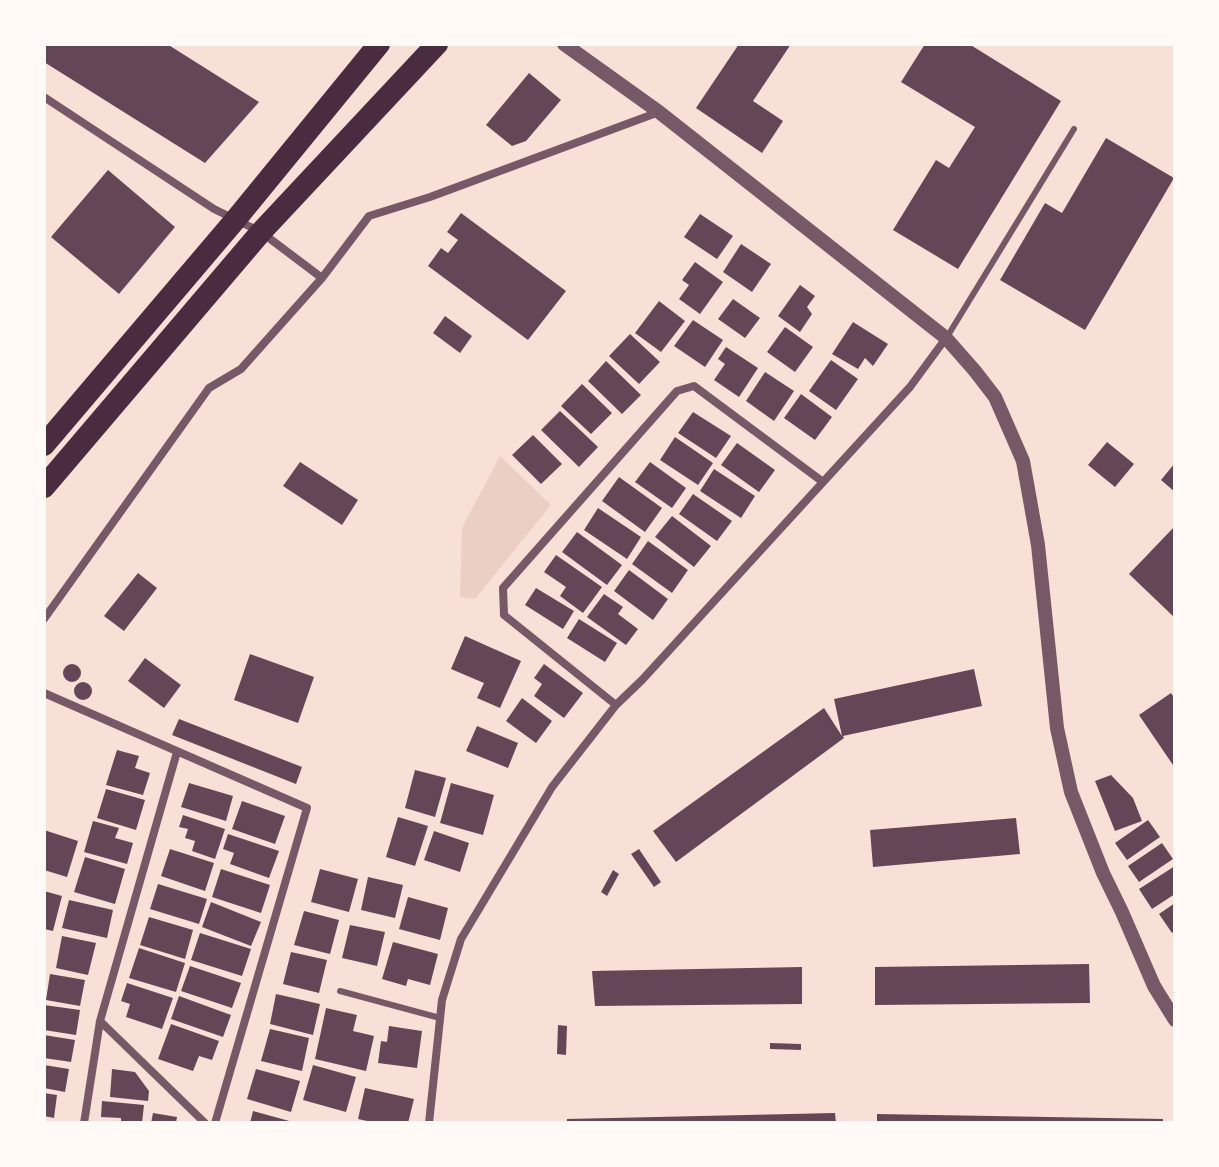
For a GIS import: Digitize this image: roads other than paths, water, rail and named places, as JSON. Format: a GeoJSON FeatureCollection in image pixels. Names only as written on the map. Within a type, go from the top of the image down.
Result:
{"type":"FeatureCollection","features":[{"type":"Feature","properties":{"kind":"highway"},"geometry":{"type":"LineString","coordinates":[[44,445],[236,219],[379,44]]}},
{"type":"Feature","properties":{"kind":"highway"},"geometry":{"type":"LineString","coordinates":[[44,487],[261,232],[437,44]]}},
{"type":"Feature","properties":{"kind":"street"},"geometry":{"type":"LineString","coordinates":[[564,44],[659,112],[946,338],[995,397],[1023,461],[1038,545],[1057,728],[1071,792],[1103,873],[1154,986],[1175,1020]]}},
{"type":"Feature","properties":{"kind":"street"},"geometry":{"type":"LineString","coordinates":[[44,97],[214,209],[261,232],[322,278]]}},
{"type":"Feature","properties":{"kind":"street"},"geometry":{"type":"LineString","coordinates":[[44,619],[209,388],[241,369],[322,278],[369,216],[430,197],[659,112]]}},
{"type":"Feature","properties":{"kind":"street"},"geometry":{"type":"LineString","coordinates":[[429,1123],[442,1000],[461,939],[552,787],[616,705],[910,387],[946,338]]}},
{"type":"Feature","properties":{"kind":"street"},"geometry":{"type":"LineString","coordinates":[[616,705],[504,615],[503,588],[677,391],[694,386],[823,482]]}},
{"type":"Feature","properties":{"kind":"street"},"geometry":{"type":"LineString","coordinates":[[44,693],[307,808],[215,1123]]}},
{"type":"Feature","properties":{"kind":"street"},"geometry":{"type":"LineString","coordinates":[[84,1123],[100,1021],[177,752]]}},
{"type":"Feature","properties":{"kind":"street"},"geometry":{"type":"LineString","coordinates":[[100,1021],[205,1123]]}},
{"type":"Feature","properties":{"kind":"lane"},"geometry":{"type":"LineString","coordinates":[[946,338],[1074,129]]}},
{"type":"Feature","properties":{"kind":"lane"},"geometry":{"type":"LineString","coordinates":[[340,991],[440,1018]]}}]}
